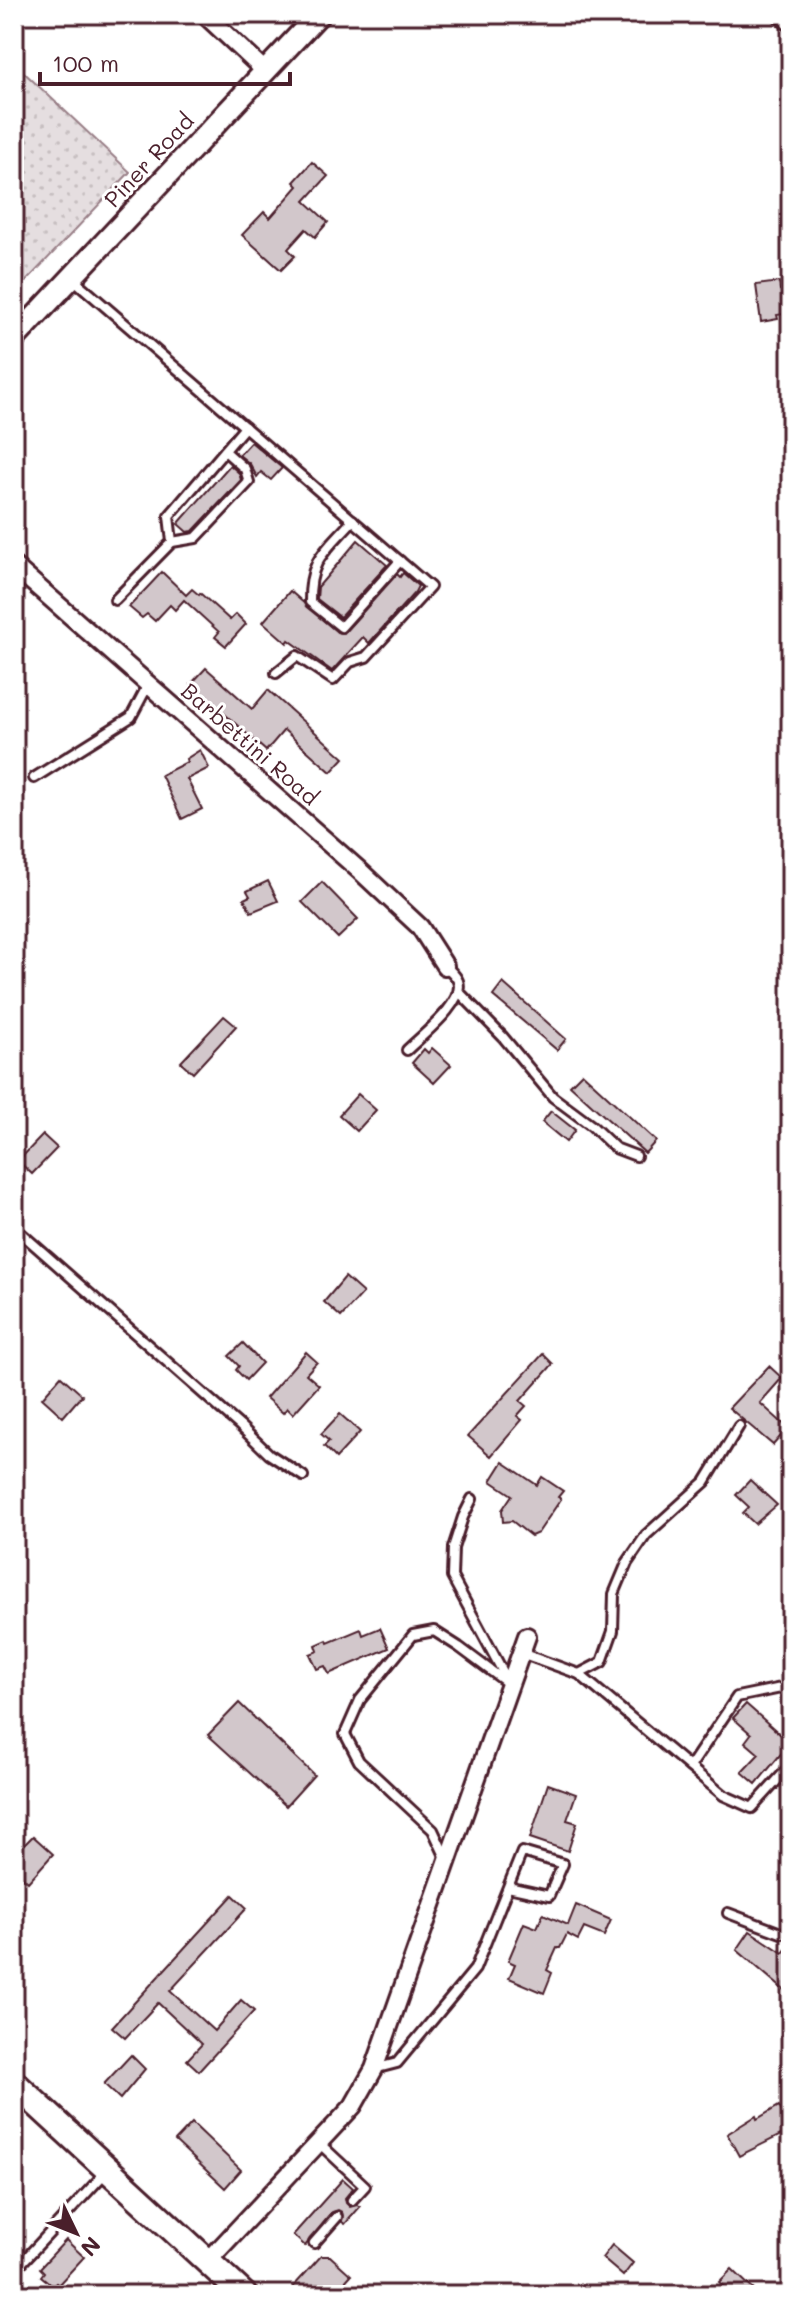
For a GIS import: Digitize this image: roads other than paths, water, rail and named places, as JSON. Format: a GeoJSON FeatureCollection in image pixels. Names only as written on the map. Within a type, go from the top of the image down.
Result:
{"type":"FeatureCollection","features":[{"type":"Feature","properties":{"kind":"main road"},"geometry":{"type":"LineString","coordinates":[[14,2083],[244,2295]]}},
{"type":"Feature","properties":{"kind":"street"},"geometry":{"type":"LineString","coordinates":[[204,14],[265,71]]}},
{"type":"Feature","properties":{"kind":"street","name":"Piner Road"},"geometry":{"type":"LineString","coordinates":[[14,339],[319,14]]}},
{"type":"Feature","properties":{"kind":"street"},"geometry":{"type":"LineString","coordinates":[[781,14],[791,23]]}},
{"type":"Feature","properties":{"kind":"street","name":"Barbettini Road"},"geometry":{"type":"LineString","coordinates":[[14,566],[420,927],[445,966]]}},
{"type":"Feature","properties":{"kind":"street"},"geometry":{"type":"LineString","coordinates":[[208,2261],[353,2106],[374,2069],[527,1636]]}},
{"type":"Feature","properties":{"kind":"lane"},"geometry":{"type":"LineString","coordinates":[[72,277],[430,587],[366,657],[350,662],[333,680],[297,656],[276,673]]}},
{"type":"Feature","properties":{"kind":"lane"},"geometry":{"type":"LineString","coordinates":[[172,542],[169,516],[245,427]]}},
{"type":"Feature","properties":{"kind":"lane"},"geometry":{"type":"LineString","coordinates":[[115,600],[172,542],[196,538],[249,482],[245,469],[225,451]]}},
{"type":"Feature","properties":{"kind":"lane"},"geometry":{"type":"LineString","coordinates":[[353,520],[313,565],[310,602],[341,627],[400,561]]}},
{"type":"Feature","properties":{"kind":"lane"},"geometry":{"type":"LineString","coordinates":[[34,778],[131,717],[149,685]]}},
{"type":"Feature","properties":{"kind":"lane"},"geometry":{"type":"LineString","coordinates":[[407,1050],[443,1016],[459,992],[458,981],[445,966]]}},
{"type":"Feature","properties":{"kind":"lane"},"geometry":{"type":"LineString","coordinates":[[459,992],[503,1037],[553,1097],[615,1148],[636,1156]]}},
{"type":"Feature","properties":{"kind":"lane"},"geometry":{"type":"LineString","coordinates":[[14,1227],[269,1454],[303,1476]]}},
{"type":"Feature","properties":{"kind":"lane"},"geometry":{"type":"LineString","coordinates":[[579,1674],[602,1662],[613,1631],[614,1594],[627,1563],[646,1535],[705,1482],[739,1426]]}},
{"type":"Feature","properties":{"kind":"lane"},"geometry":{"type":"LineString","coordinates":[[472,1499],[453,1548],[452,1577],[510,1685]]}},
{"type":"Feature","properties":{"kind":"lane"},"geometry":{"type":"LineString","coordinates":[[448,1860],[433,1830],[359,1761],[345,1734],[360,1700],[413,1635],[434,1631],[510,1685]]}},
{"type":"Feature","properties":{"kind":"lane"},"geometry":{"type":"LineString","coordinates":[[521,1653],[579,1674],[723,1795],[752,1808],[791,1765]]}},
{"type":"Feature","properties":{"kind":"lane"},"geometry":{"type":"LineString","coordinates":[[690,1767],[737,1697],[791,1686]]}},
{"type":"Feature","properties":{"kind":"lane"},"geometry":{"type":"LineString","coordinates":[[374,2069],[397,2063],[475,1969],[522,1852],[563,1864],[549,1896],[508,1887]]}},
{"type":"Feature","properties":{"kind":"lane"},"geometry":{"type":"LineString","coordinates":[[728,1913],[781,1933],[791,1932]]}},
{"type":"Feature","properties":{"kind":"lane"},"geometry":{"type":"LineString","coordinates":[[318,2143],[365,2186],[352,2200]]}},
{"type":"Feature","properties":{"kind":"lane"},"geometry":{"type":"LineString","coordinates":[[14,2271],[108,2169]]}},
{"type":"Feature","properties":{"kind":"lane"},"geometry":{"type":"LineString","coordinates":[[314,2243],[337,2217]]}}]}
